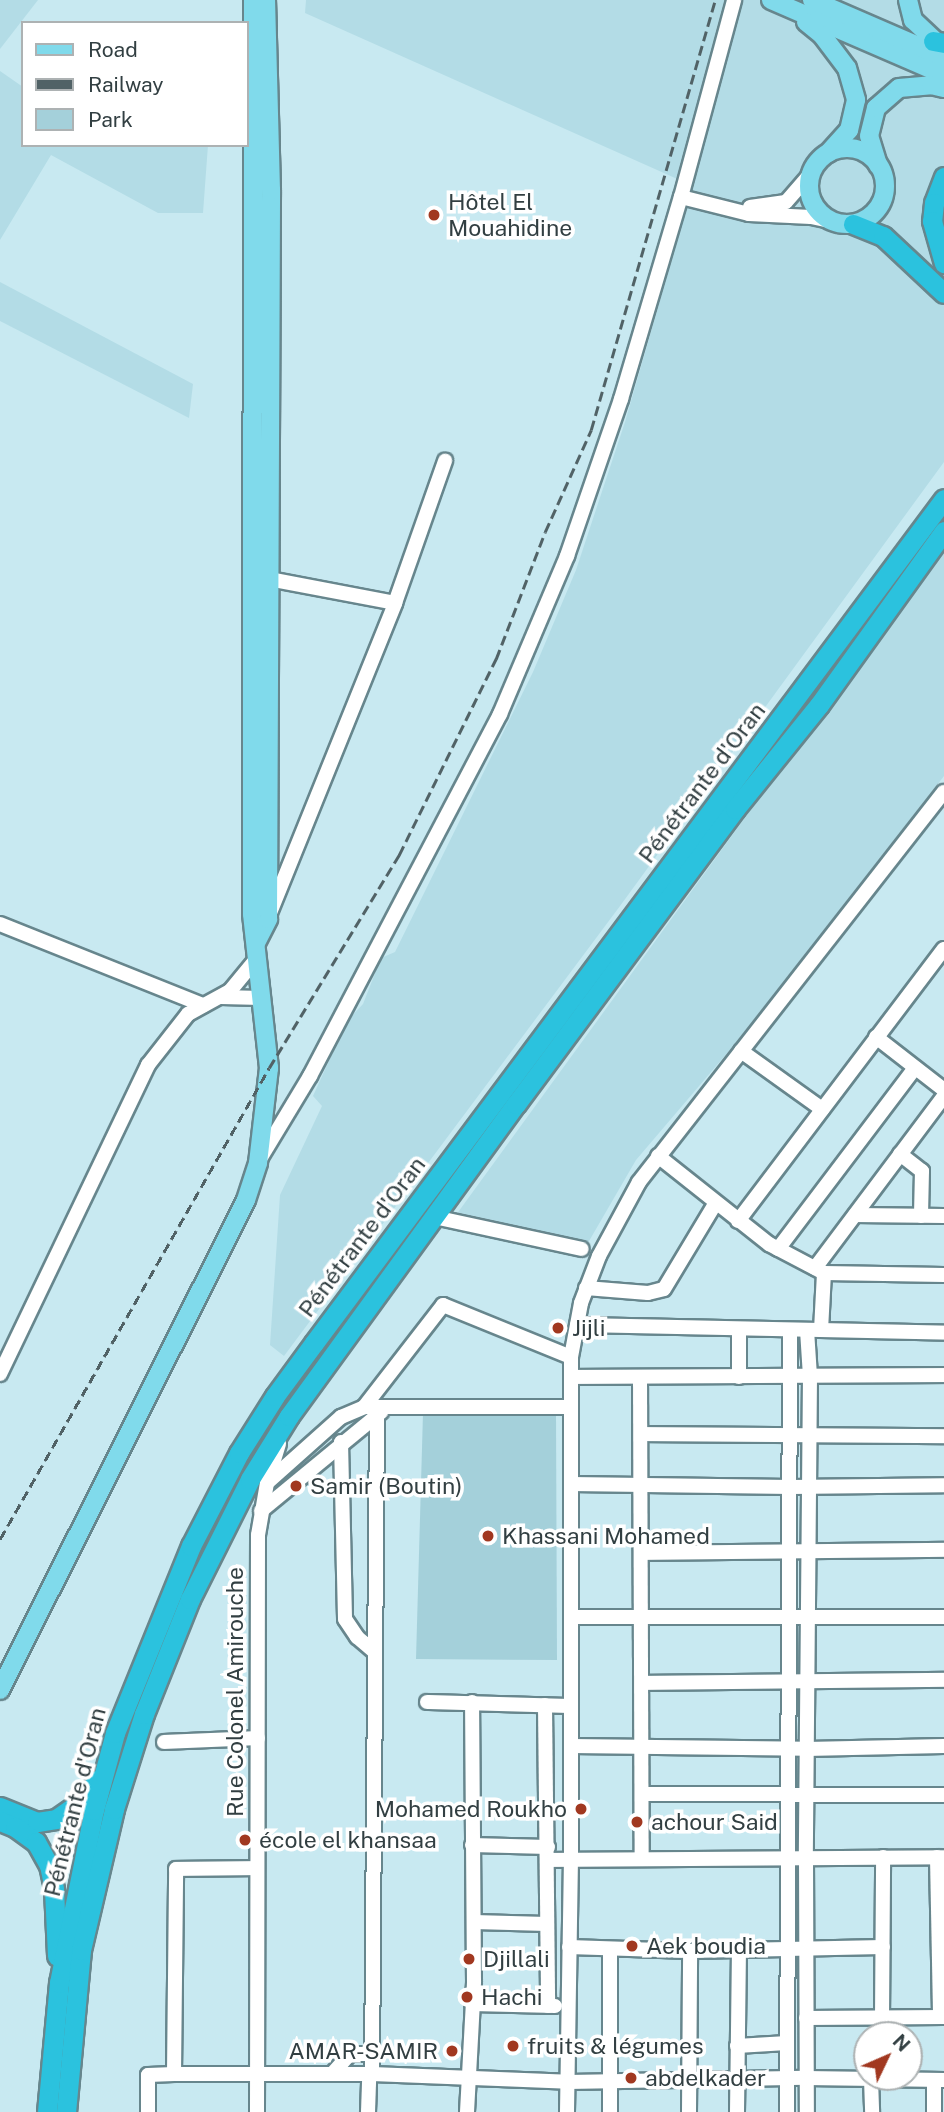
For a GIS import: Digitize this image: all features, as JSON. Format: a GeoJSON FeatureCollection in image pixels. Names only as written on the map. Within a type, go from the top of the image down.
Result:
{"type":"FeatureCollection","features":[{"type":"Feature","properties":{"kind":"highway"},"geometry":{"type":"LineString","coordinates":[[944,177],[934,204],[932,221],[944,264]]}},
{"type":"Feature","properties":{"kind":"highway"},"geometry":{"type":"LineString","coordinates":[[844,223],[870,229],[890,241],[944,293]]}},
{"type":"Feature","properties":{"kind":"highway"},"geometry":{"type":"LineString","coordinates":[[869,598],[944,483]]}},
{"type":"Feature","properties":{"kind":"highway","name":"Pénétrante d'Oran"},"geometry":{"type":"LineString","coordinates":[[47,2112],[59,1983],[94,1810],[114,1733],[191,1546],[239,1453],[275,1396],[944,499]]}},
{"type":"Feature","properties":{"kind":"highway","name":"Pénétrante d'Oran"},"geometry":{"type":"LineString","coordinates":[[66,2112],[81,1950],[114,1809],[144,1714],[190,1598],[250,1479],[289,1416],[434,1217],[734,809],[819,705],[944,531]]}},
{"type":"Feature","properties":{"kind":"highway"},"geometry":{"type":"LineString","coordinates":[[0,1807],[37,1822],[56,1819],[71,1810],[85,1799],[96,1781],[114,1733]]}},
{"type":"Feature","properties":{"kind":"highway"},"geometry":{"type":"LineString","coordinates":[[0,1821],[15,1827],[36,1842],[49,1865],[54,1889],[59,1983]]}},
{"type":"Feature","properties":{"kind":"main road"},"geometry":{"type":"LineString","coordinates":[[253,0],[263,189]]}},
{"type":"Feature","properties":{"kind":"main road"},"geometry":{"type":"LineString","coordinates":[[0,1689],[163,1366],[257,1205],[261,1188],[258,1163],[269,1068],[252,914],[261,580],[266,0]]}},
{"type":"Feature","properties":{"kind":"main road"},"geometry":{"type":"LineString","coordinates":[[812,0],[896,36],[941,48]]}},
{"type":"Feature","properties":{"kind":"main road"},"geometry":{"type":"LineString","coordinates":[[908,0],[913,20],[941,48]]}},
{"type":"Feature","properties":{"kind":"main road"},"geometry":{"type":"LineString","coordinates":[[778,3],[944,75]]}},
{"type":"Feature","properties":{"kind":"main road"},"geometry":{"type":"LineString","coordinates":[[778,3],[822,35],[847,68],[853,85],[856,100],[849,130],[811,173],[809,183],[813,203],[826,218],[844,223],[870,217],[883,198],[883,175],[869,136],[876,108],[899,89],[931,85],[944,88]]}},
{"type":"Feature","properties":{"kind":"main road"},"geometry":{"type":"LineString","coordinates":[[826,155],[835,150],[854,149],[863,152],[878,165]]}},
{"type":"Feature","properties":{"kind":"main road"},"geometry":{"type":"LineString","coordinates":[[257,950],[268,919],[261,580]]}},
{"type":"Feature","properties":{"kind":"street"},"geometry":{"type":"LineString","coordinates":[[258,1163],[310,1076],[500,714],[539,624],[595,476],[682,193],[734,0]]}},
{"type":"Feature","properties":{"kind":"street"},"geometry":{"type":"LineString","coordinates":[[682,193],[751,208],[765,207],[786,202],[811,173]]}},
{"type":"Feature","properties":{"kind":"street"},"geometry":{"type":"LineString","coordinates":[[682,193],[763,216],[811,217],[844,223]]}},
{"type":"Feature","properties":{"kind":"street"},"geometry":{"type":"LineString","coordinates":[[268,919],[395,603],[445,461]]}},
{"type":"Feature","properties":{"kind":"street"},"geometry":{"type":"LineString","coordinates":[[261,580],[395,603]]}},
{"type":"Feature","properties":{"kind":"street"},"geometry":{"type":"LineString","coordinates":[[568,2112],[571,1357],[586,1288],[621,1213],[658,1156],[944,792]]}},
{"type":"Feature","properties":{"kind":"street"},"geometry":{"type":"LineString","coordinates":[[0,924],[202,1005]]}},
{"type":"Feature","properties":{"kind":"street"},"geometry":{"type":"LineString","coordinates":[[738,1221],[944,949]]}},
{"type":"Feature","properties":{"kind":"street"},"geometry":{"type":"LineString","coordinates":[[222,998],[257,950]]}},
{"type":"Feature","properties":{"kind":"street"},"geometry":{"type":"LineString","coordinates":[[0,1374],[148,1065],[188,1014],[202,1005],[222,998],[262,998]]}},
{"type":"Feature","properties":{"kind":"street"},"geometry":{"type":"LineString","coordinates":[[807,2112],[808,1486],[810,1376],[820,1271],[855,1215],[944,1093],[876,1037]]}},
{"type":"Feature","properties":{"kind":"street"},"geometry":{"type":"LineString","coordinates":[[741,1051],[822,1109]]}},
{"type":"Feature","properties":{"kind":"street"},"geometry":{"type":"LineString","coordinates":[[778,1249],[915,1068]]}},
{"type":"Feature","properties":{"kind":"street"},"geometry":{"type":"LineString","coordinates":[[900,1154],[922,1171],[921,1216]]}},
{"type":"Feature","properties":{"kind":"street"},"geometry":{"type":"LineString","coordinates":[[658,1156],[738,1221],[778,1249],[820,1271],[944,1275]]}},
{"type":"Feature","properties":{"kind":"street"},"geometry":{"type":"LineString","coordinates":[[586,1288],[648,1293],[664,1289],[715,1204]]}},
{"type":"Feature","properties":{"kind":"street"},"geometry":{"type":"LineString","coordinates":[[855,1215],[944,1216]]}},
{"type":"Feature","properties":{"kind":"street"},"geometry":{"type":"LineString","coordinates":[[434,1217],[582,1249]]}},
{"type":"Feature","properties":{"kind":"street"},"geometry":{"type":"LineString","coordinates":[[261,1511],[341,1442],[371,1410],[443,1305],[571,1357]]}},
{"type":"Feature","properties":{"kind":"street"},"geometry":{"type":"LineString","coordinates":[[577,1325],[944,1334]]}},
{"type":"Feature","properties":{"kind":"street"},"geometry":{"type":"LineString","coordinates":[[739,1331],[739,1377]]}},
{"type":"Feature","properties":{"kind":"street"},"geometry":{"type":"LineString","coordinates":[[787,2112],[790,1332]]}},
{"type":"Feature","properties":{"kind":"street"},"geometry":{"type":"LineString","coordinates":[[571,1377],[944,1375]]}},
{"type":"Feature","properties":{"kind":"street"},"geometry":{"type":"LineString","coordinates":[[640,1377],[642,1858]]}},
{"type":"Feature","properties":{"kind":"street"},"geometry":{"type":"LineString","coordinates":[[267,1483],[341,1417],[393,1406],[571,1407]]}},
{"type":"Feature","properties":{"kind":"street"},"geometry":{"type":"LineString","coordinates":[[368,2112],[372,2054],[375,1652],[371,1410]]}},
{"type":"Feature","properties":{"kind":"street","name":"Rue Colonel Amirouche"},"geometry":{"type":"LineString","coordinates":[[257,2112],[258,1535],[267,1483],[289,1416]]}},
{"type":"Feature","properties":{"kind":"street"},"geometry":{"type":"LineString","coordinates":[[641,1434],[944,1436]]}},
{"type":"Feature","properties":{"kind":"street"},"geometry":{"type":"LineString","coordinates":[[341,1442],[345,1619],[357,1637],[375,1652]]}},
{"type":"Feature","properties":{"kind":"street"},"geometry":{"type":"LineString","coordinates":[[279,1443],[282,1455],[295,1458]]}},
{"type":"Feature","properties":{"kind":"street"},"geometry":{"type":"LineString","coordinates":[[571,1484],[791,1487],[944,1485]]}},
{"type":"Feature","properties":{"kind":"street"},"geometry":{"type":"LineString","coordinates":[[641,1553],[944,1549]]}},
{"type":"Feature","properties":{"kind":"street"},"geometry":{"type":"LineString","coordinates":[[571,1617],[944,1617]]}},
{"type":"Feature","properties":{"kind":"street"},"geometry":{"type":"LineString","coordinates":[[642,1683],[944,1680]]}},
{"type":"Feature","properties":{"kind":"street"},"geometry":{"type":"LineString","coordinates":[[427,1702],[571,1706]]}},
{"type":"Feature","properties":{"kind":"street"},"geometry":{"type":"LineString","coordinates":[[467,2112],[474,1922],[472,1702]]}},
{"type":"Feature","properties":{"kind":"street"},"geometry":{"type":"LineString","coordinates":[[545,1705],[548,2006]]}},
{"type":"Feature","properties":{"kind":"street"},"geometry":{"type":"LineString","coordinates":[[164,1742],[258,1738]]}},
{"type":"Feature","properties":{"kind":"street"},"geometry":{"type":"LineString","coordinates":[[571,1746],[643,1749],[944,1746]]}},
{"type":"Feature","properties":{"kind":"street"},"geometry":{"type":"LineString","coordinates":[[643,1794],[789,1797],[944,1795]]}},
{"type":"Feature","properties":{"kind":"street"},"geometry":{"type":"LineString","coordinates":[[472,1845],[548,1853],[571,1859],[940,1857],[942,2017],[806,2018]]}},
{"type":"Feature","properties":{"kind":"street"},"geometry":{"type":"LineString","coordinates":[[882,2018],[883,1857]]}},
{"type":"Feature","properties":{"kind":"street"},"geometry":{"type":"LineString","coordinates":[[174,2074],[177,1869],[257,1868]]}},
{"type":"Feature","properties":{"kind":"street"},"geometry":{"type":"LineString","coordinates":[[474,1922],[547,1924]]}},
{"type":"Feature","properties":{"kind":"street"},"geometry":{"type":"LineString","coordinates":[[569,1947],[690,1951],[883,1947]]}},
{"type":"Feature","properties":{"kind":"street"},"geometry":{"type":"LineString","coordinates":[[610,1949],[610,2112]]}},
{"type":"Feature","properties":{"kind":"street"},"geometry":{"type":"LineString","coordinates":[[737,2112],[739,1950]]}},
{"type":"Feature","properties":{"kind":"street"},"geometry":{"type":"LineString","coordinates":[[689,2112],[690,1951]]}},
{"type":"Feature","properties":{"kind":"street"},"geometry":{"type":"LineString","coordinates":[[472,2004],[568,2007]]}},
{"type":"Feature","properties":{"kind":"street"},"geometry":{"type":"LineString","coordinates":[[737,2046],[787,2043]]}},
{"type":"Feature","properties":{"kind":"street"},"geometry":{"type":"LineString","coordinates":[[332,2074],[350,2054],[372,2054]]}},
{"type":"Feature","properties":{"kind":"street"},"geometry":{"type":"LineString","coordinates":[[148,2112],[148,2075],[370,2074],[568,2082],[853,2079]]}},
{"type":"Feature","properties":{"kind":"street"},"geometry":{"type":"LineString","coordinates":[[934,2112],[939,2080]]}},
{"type":"Feature","properties":{"kind":"street"},"geometry":{"type":"LineString","coordinates":[[871,2091],[872,2112]]}},
{"type":"Feature","properties":{"kind":"shaded area"},"geometry":{"type":"Polygon","coordinates":[[[0,0],[38,0],[21,21],[0,49],[0,0]]]}},
{"type":"Feature","properties":{"kind":"shaded area"},"geometry":{"type":"Polygon","coordinates":[[[306,0],[944,0],[944,462],[620,906],[284,1356],[270,1345],[280,1195],[322,1106],[313,1096],[347,1021],[363,1004],[381,958],[395,952],[533,672],[576,570],[625,422],[693,186],[305,13],[306,0]]]}},
{"type":"Feature","properties":{"kind":"shaded area"},"geometry":{"type":"Polygon","coordinates":[[[0,71],[21,86],[21,147],[208,147],[203,213],[158,213],[51,155],[0,240],[0,71]]]}},
{"type":"Feature","properties":{"kind":"shaded area"},"geometry":{"type":"Polygon","coordinates":[[[0,282],[193,384],[189,418],[0,321],[0,282]]]}},
{"type":"Feature","properties":{"kind":"shaded area"},"geometry":{"type":"Polygon","coordinates":[[[944,544],[944,776],[734,1045],[636,1160],[585,1248],[448,1226],[944,544]]]}},
{"type":"Feature","properties":{"kind":"green space","name":"Khassani Mohamed"},"geometry":{"type":"Polygon","coordinates":[[[423,1413],[556,1414],[557,1660],[416,1659],[423,1413]]]}},
{"type":"Feature","properties":{"kind":"railway"},"geometry":{"type":"LineString","coordinates":[[0,1539],[269,1068],[399,855],[496,659],[545,532],[591,430],[715,0]]}},
{"type":"Feature","properties":{"kind":"place","name":"Hôtel El Mouahidine"},"geometry":{"type":"Point","coordinates":[434,215]}},
{"type":"Feature","properties":{"kind":"place","name":"Jijli"},"geometry":{"type":"Point","coordinates":[558,1328]}},
{"type":"Feature","properties":{"kind":"place","name":"Samir (Boutin)"},"geometry":{"type":"Point","coordinates":[296,1486]}},
{"type":"Feature","properties":{"kind":"place","name":"Khassani Mohamed"},"geometry":{"type":"Point","coordinates":[488,1536]}},
{"type":"Feature","properties":{"kind":"place","name":"Mohamed Roukho"},"geometry":{"type":"Point","coordinates":[581,1809]}},
{"type":"Feature","properties":{"kind":"place","name":"achour Said"},"geometry":{"type":"Point","coordinates":[637,1822]}},
{"type":"Feature","properties":{"kind":"place","name":"école el khansaa"},"geometry":{"type":"Point","coordinates":[245,1840]}},
{"type":"Feature","properties":{"kind":"place","name":"Aek boudia"},"geometry":{"type":"Point","coordinates":[632,1946]}},
{"type":"Feature","properties":{"kind":"place","name":"Djillali"},"geometry":{"type":"Point","coordinates":[469,1959]}},
{"type":"Feature","properties":{"kind":"place","name":"Hachi"},"geometry":{"type":"Point","coordinates":[467,1997]}},
{"type":"Feature","properties":{"kind":"place","name":"fruits & légumes"},"geometry":{"type":"Point","coordinates":[513,2046]}},
{"type":"Feature","properties":{"kind":"place","name":"AMAR-SAMIR"},"geometry":{"type":"Point","coordinates":[452,2051]}},
{"type":"Feature","properties":{"kind":"place","name":"abdelkader"},"geometry":{"type":"Point","coordinates":[631,2078]}}]}
